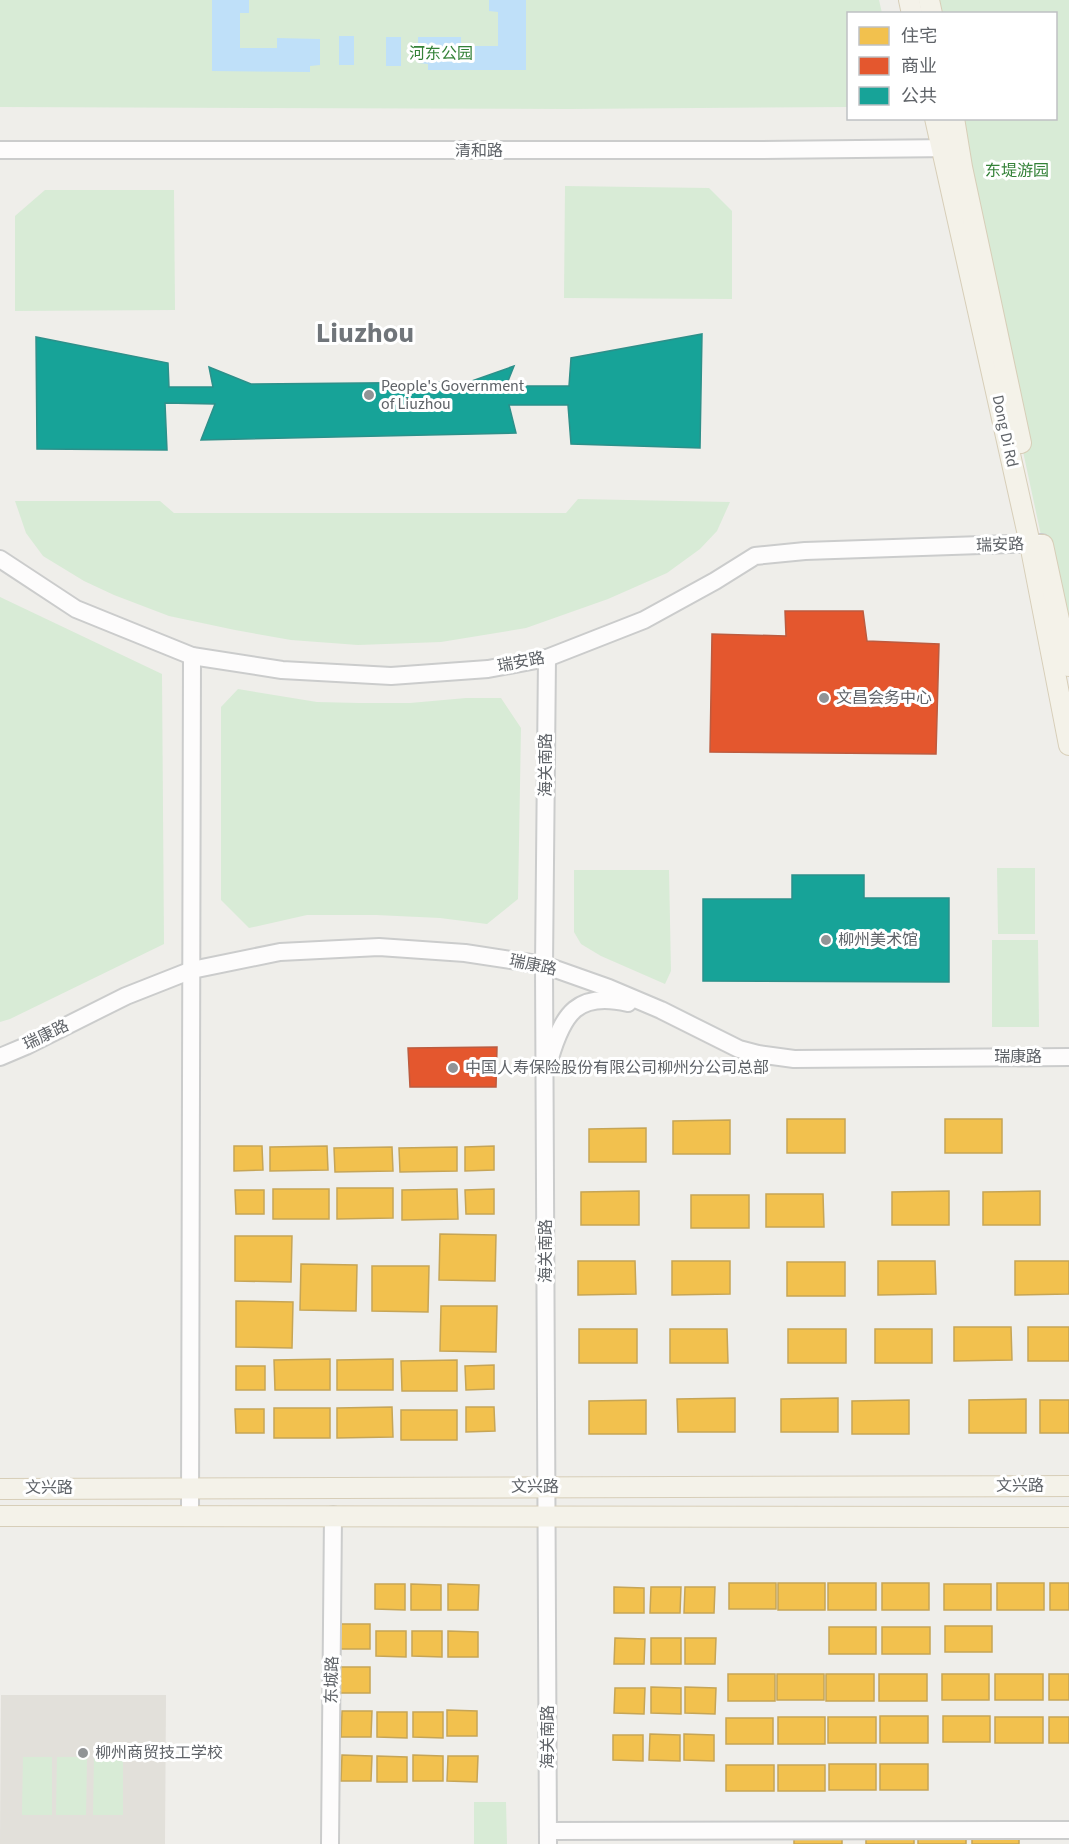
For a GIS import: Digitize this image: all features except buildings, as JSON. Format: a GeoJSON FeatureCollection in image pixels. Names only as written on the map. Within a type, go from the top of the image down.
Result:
{"type":"FeatureCollection","features":[{"type":"Feature","properties":{"kind":"main road"},"geometry":{"type":"LineString","coordinates":[[936,120],[950,148],[1036,543],[1069,666]]}},
{"type":"Feature","properties":{"kind":"main road"},"geometry":{"type":"LineString","coordinates":[[950,148],[954,120]]}},
{"type":"Feature","properties":{"kind":"main road"},"geometry":{"type":"LineString","coordinates":[[1036,543],[1069,745]]}},
{"type":"Feature","properties":{"kind":"main road","name":"文兴路"},"geometry":{"type":"LineString","coordinates":[[0,1489],[1069,1486]]}},
{"type":"Feature","properties":{"kind":"main road","name":"文兴路"},"geometry":{"type":"LineString","coordinates":[[0,1516],[1069,1517]]}},
{"type":"Feature","properties":{"kind":"street","name":"清和路"},"geometry":{"type":"LineString","coordinates":[[0,150],[950,148]]}},
{"type":"Feature","properties":{"kind":"street","name":"瑞安路"},"geometry":{"type":"LineString","coordinates":[[0,559],[76,609],[192,656],[282,670],[391,676],[488,669],[547,658],[644,620],[755,556],[805,551],[1036,543]]}},
{"type":"Feature","properties":{"kind":"street"},"geometry":{"type":"LineString","coordinates":[[190,1515],[192,656]]}},
{"type":"Feature","properties":{"kind":"street","name":"海关南路"},"geometry":{"type":"LineString","coordinates":[[547,658],[544,965],[548,1837]]}},
{"type":"Feature","properties":{"kind":"street","name":"瑞康路"},"geometry":{"type":"LineString","coordinates":[[0,1057],[27,1046],[126,996],[192,970],[280,952],[379,946],[465,953],[544,965],[609,988],[661,1010],[739,1049],[774,1057],[794,1059],[1069,1057]]}},
{"type":"Feature","properties":{"kind":"street"},"geometry":{"type":"LineString","coordinates":[[545,1077],[561,1026],[566,1017],[576,1008],[586,1003],[609,999],[661,1010]]}},
{"type":"Feature","properties":{"kind":"street","name":"东城路"},"geometry":{"type":"LineString","coordinates":[[330,1844],[333,1515]]}},
{"type":"Feature","properties":{"kind":"street"},"geometry":{"type":"LineString","coordinates":[[548,1837],[1069,1830]]}},
{"type":"Feature","properties":{"kind":"shaded area","name":"柳州商贸技工学校"},"geometry":{"type":"Polygon","coordinates":[[[1,1695],[166,1695],[165,1844],[0,1844],[1,1695]]]}},
{"type":"Feature","properties":{"kind":"green space","name":"河东公园"},"geometry":{"type":"Polygon","coordinates":[[[0,0],[879,0],[882,12],[847,12],[847,107],[569,109],[0,107],[0,0]]]}},
{"type":"Feature","properties":{"kind":"green space","name":"东堤游园"},"geometry":{"type":"Polygon","coordinates":[[[929,0],[1069,0],[1069,666],[962,167],[954,120],[1057,120],[1057,12],[932,12],[929,0]]]}},
{"type":"Feature","properties":{"kind":"green space"},"geometry":{"type":"Polygon","coordinates":[[[565,186],[709,188],[732,211],[732,299],[564,298],[565,186]]]}},
{"type":"Feature","properties":{"kind":"green space"},"geometry":{"type":"Polygon","coordinates":[[[45,190],[174,190],[175,310],[15,311],[15,216],[45,190]]]}},
{"type":"Feature","properties":{"kind":"green space"},"geometry":{"type":"Polygon","coordinates":[[[578,499],[730,502],[717,531],[700,549],[667,573],[608,599],[526,628],[441,642],[358,645],[291,640],[235,630],[169,616],[114,595],[84,581],[43,556],[26,533],[15,501],[160,501],[174,513],[566,513],[578,499]]]}},
{"type":"Feature","properties":{"kind":"green space"},"geometry":{"type":"Polygon","coordinates":[[[0,597],[162,674],[164,944],[0,1022],[0,597]]]}},
{"type":"Feature","properties":{"kind":"green space"},"geometry":{"type":"Polygon","coordinates":[[[238,689],[317,702],[410,703],[466,698],[501,698],[521,728],[518,899],[487,924],[440,918],[307,915],[249,928],[221,900],[221,707],[238,689]]]}},
{"type":"Feature","properties":{"kind":"green space"},"geometry":{"type":"Polygon","coordinates":[[[997,868],[1035,868],[1035,934],[998,934],[997,868]]]}},
{"type":"Feature","properties":{"kind":"green space"},"geometry":{"type":"Polygon","coordinates":[[[574,870],[669,870],[671,971],[665,984],[601,956],[581,944],[574,932],[574,870]]]}},
{"type":"Feature","properties":{"kind":"green space"},"geometry":{"type":"Polygon","coordinates":[[[992,940],[1038,940],[1039,1027],[992,1027],[992,940]]]}},
{"type":"Feature","properties":{"kind":"green space"},"geometry":{"type":"Polygon","coordinates":[[[23,1757],[52,1757],[52,1815],[22,1815],[23,1757]]]}},
{"type":"Feature","properties":{"kind":"green space"},"geometry":{"type":"Polygon","coordinates":[[[57,1757],[87,1757],[86,1815],[56,1815],[57,1757]]]}},
{"type":"Feature","properties":{"kind":"green space"},"geometry":{"type":"Polygon","coordinates":[[[94,1757],[123,1757],[123,1815],[93,1815],[94,1757]]]}},
{"type":"Feature","properties":{"kind":"green space"},"geometry":{"type":"Polygon","coordinates":[[[474,1802],[506,1802],[507,1844],[474,1844],[474,1802]]]}},
{"type":"Feature","properties":{"kind":"water"},"geometry":{"type":"Polygon","coordinates":[[[212,0],[249,0],[249,13],[240,13],[240,48],[277,48],[277,38],[320,39],[320,65],[310,66],[310,72],[212,71],[212,0]]]}},
{"type":"Feature","properties":{"kind":"water"},"geometry":{"type":"Polygon","coordinates":[[[489,0],[526,0],[526,70],[428,70],[428,64],[418,63],[418,37],[461,37],[461,46],[498,46],[498,12],[489,11],[489,0]]]}},
{"type":"Feature","properties":{"kind":"water"},"geometry":{"type":"Polygon","coordinates":[[[339,36],[354,36],[354,65],[339,65],[339,36]]]}},
{"type":"Feature","properties":{"kind":"water"},"geometry":{"type":"Polygon","coordinates":[[[386,37],[401,37],[401,66],[386,66],[386,37]]]}},
{"type":"Feature","properties":{"kind":"place","name":"People's Government of Liuzhou"},"geometry":{"type":"Point","coordinates":[369,395]}},
{"type":"Feature","properties":{"kind":"place","name":"文昌会务中心"},"geometry":{"type":"Point","coordinates":[824,698]}},
{"type":"Feature","properties":{"kind":"place","name":"柳州美术馆"},"geometry":{"type":"Point","coordinates":[826,940]}},
{"type":"Feature","properties":{"kind":"place","name":"中国人寿保险股份有限公司柳州分公司总部"},"geometry":{"type":"Point","coordinates":[453,1068]}},
{"type":"Feature","properties":{"kind":"place","name":"柳州商贸技工学校"},"geometry":{"type":"Point","coordinates":[83,1753]}},
{"type":"Feature","properties":{"kind":"district","name":"Liuzhou"},"geometry":{"type":"Point","coordinates":[365,333]}}]}
